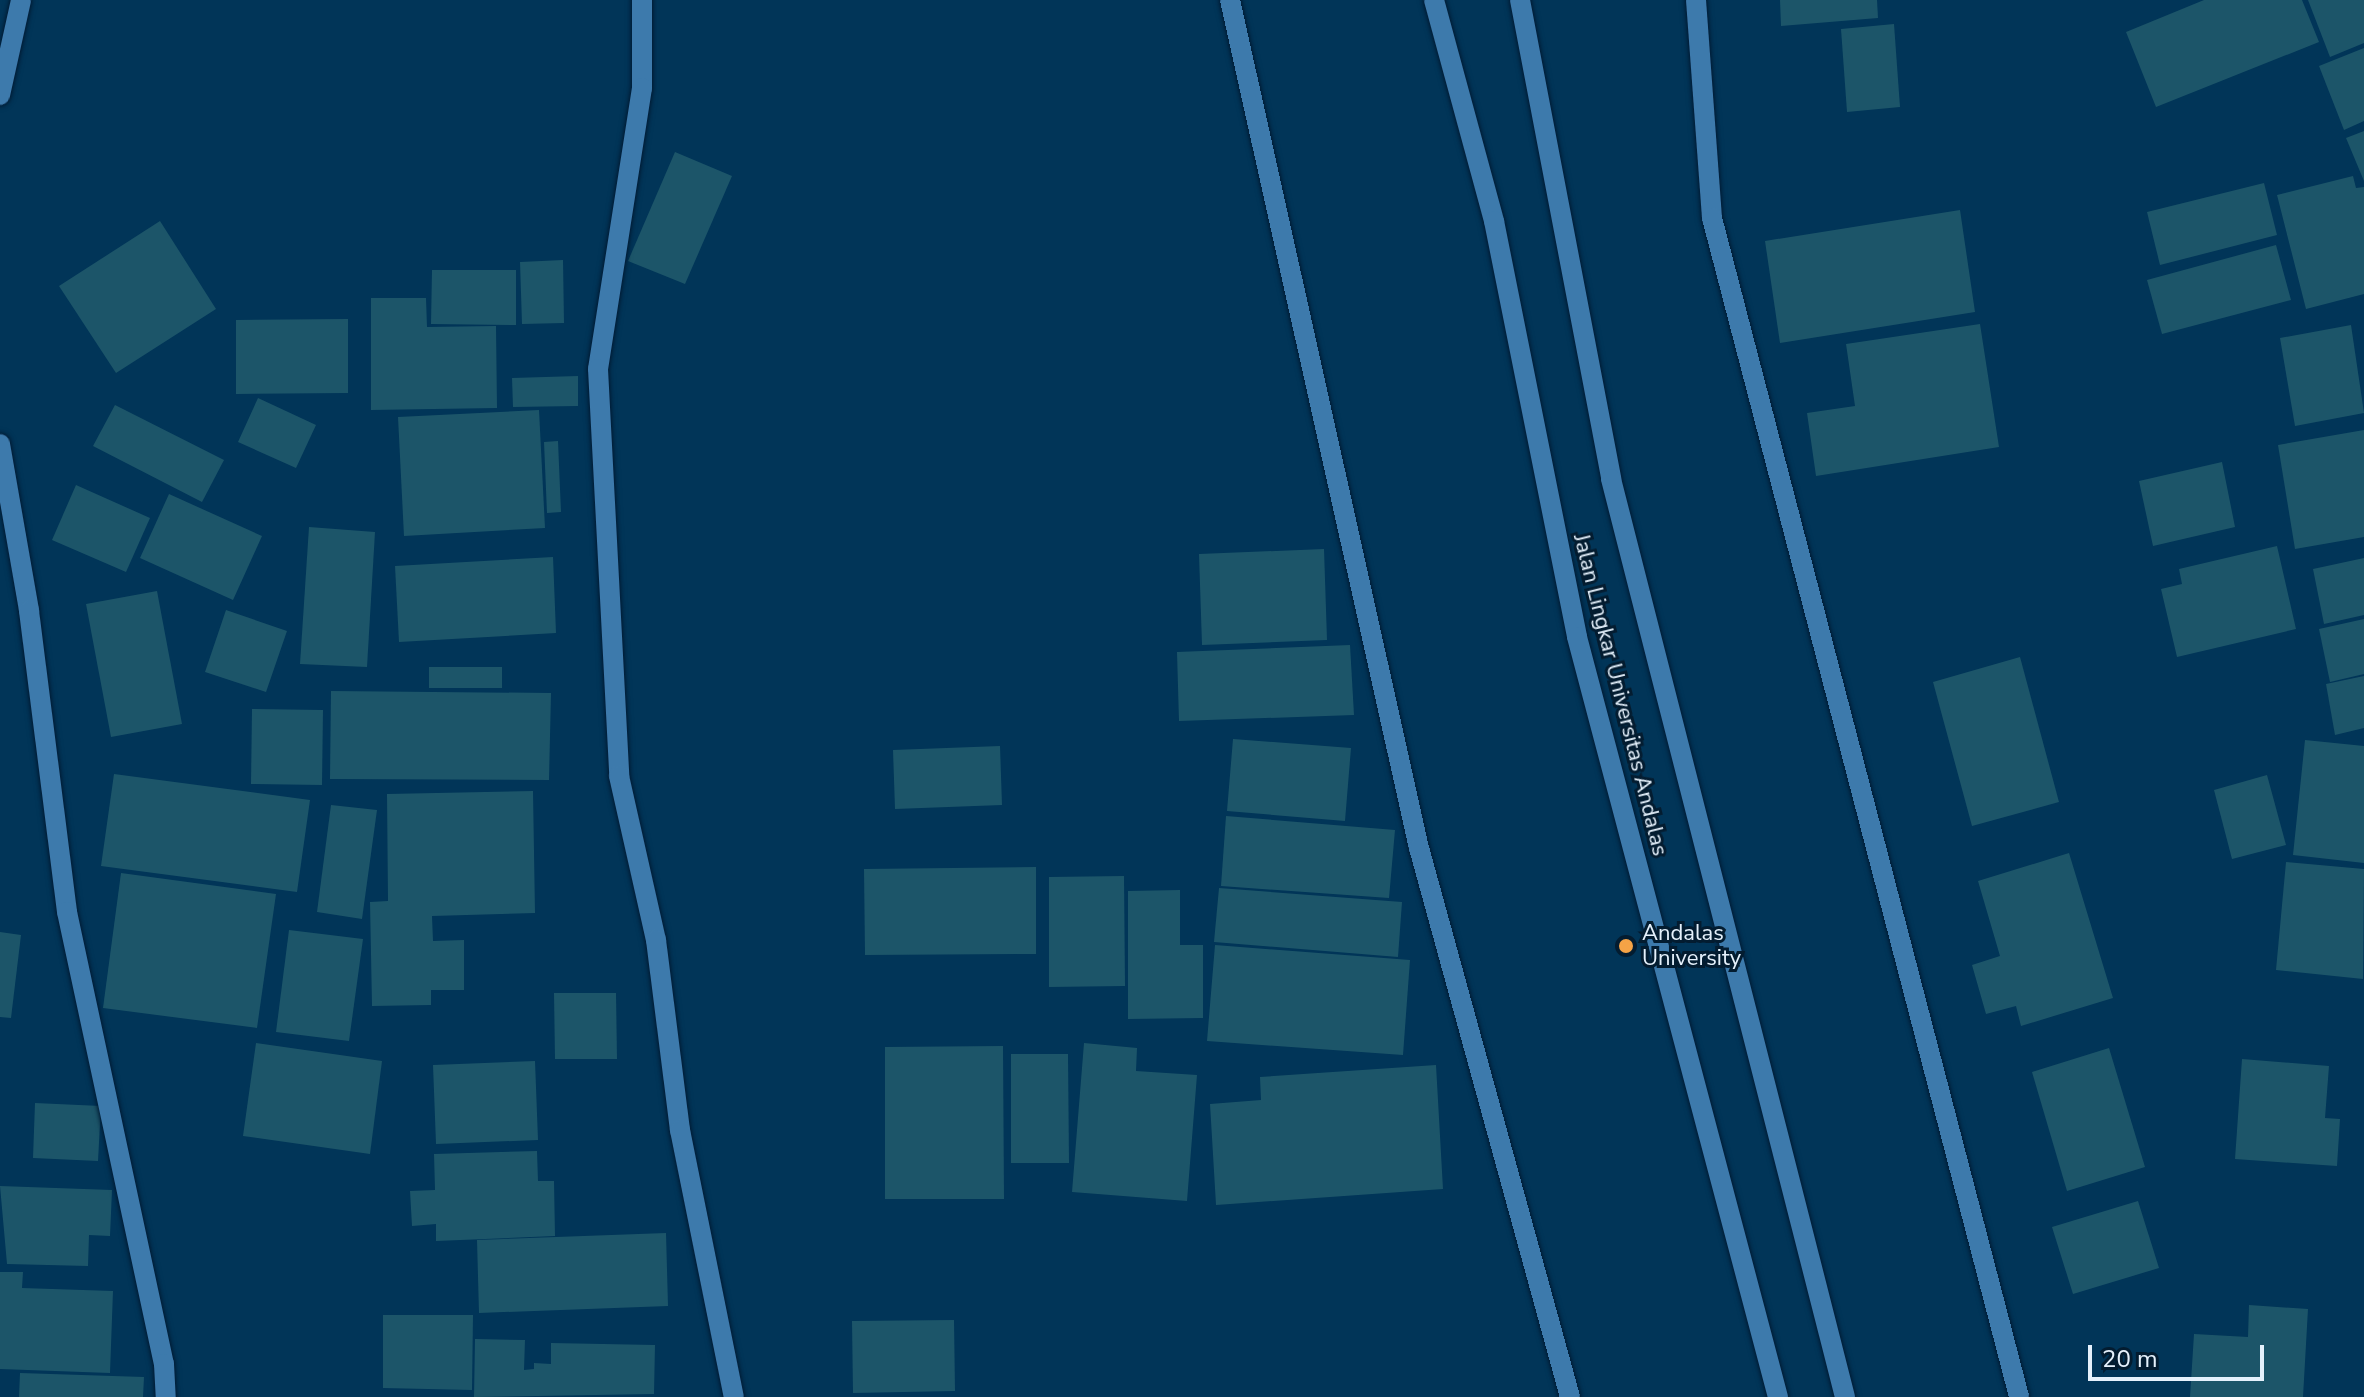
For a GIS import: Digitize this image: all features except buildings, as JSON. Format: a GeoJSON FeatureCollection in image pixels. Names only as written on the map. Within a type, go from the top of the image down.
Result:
{"type":"FeatureCollection","features":[{"type":"Feature","properties":{"kind":"street"},"geometry":{"type":"LineString","coordinates":[[0,95],[21,0]]}},
{"type":"Feature","properties":{"kind":"street"},"geometry":{"type":"LineString","coordinates":[[642,0],[642,88],[598,369],[619,776],[656,940],[680,1130],[734,1397]]}},
{"type":"Feature","properties":{"kind":"street"},"geometry":{"type":"LineString","coordinates":[[1230,0],[1419,848],[1570,1397]]}},
{"type":"Feature","properties":{"kind":"street","name":"Jalan Lingkar Universitas Andalas"},"geometry":{"type":"LineString","coordinates":[[1434,0],[1494,221],[1577,637],[1778,1397]]}},
{"type":"Feature","properties":{"kind":"street","name":"Jalan Lingkar Universitas Andalas"},"geometry":{"type":"LineString","coordinates":[[1520,0],[1611,479],[1845,1397]]}},
{"type":"Feature","properties":{"kind":"street"},"geometry":{"type":"LineString","coordinates":[[1696,0],[1712,218],[2019,1397]]}},
{"type":"Feature","properties":{"kind":"street"},"geometry":{"type":"LineString","coordinates":[[0,444],[29,611],[67,912],[164,1364],[166,1397]]}},
{"type":"Feature","properties":{"kind":"place","name":"Andalas University"},"geometry":{"type":"Point","coordinates":[1626,946]}}]}
